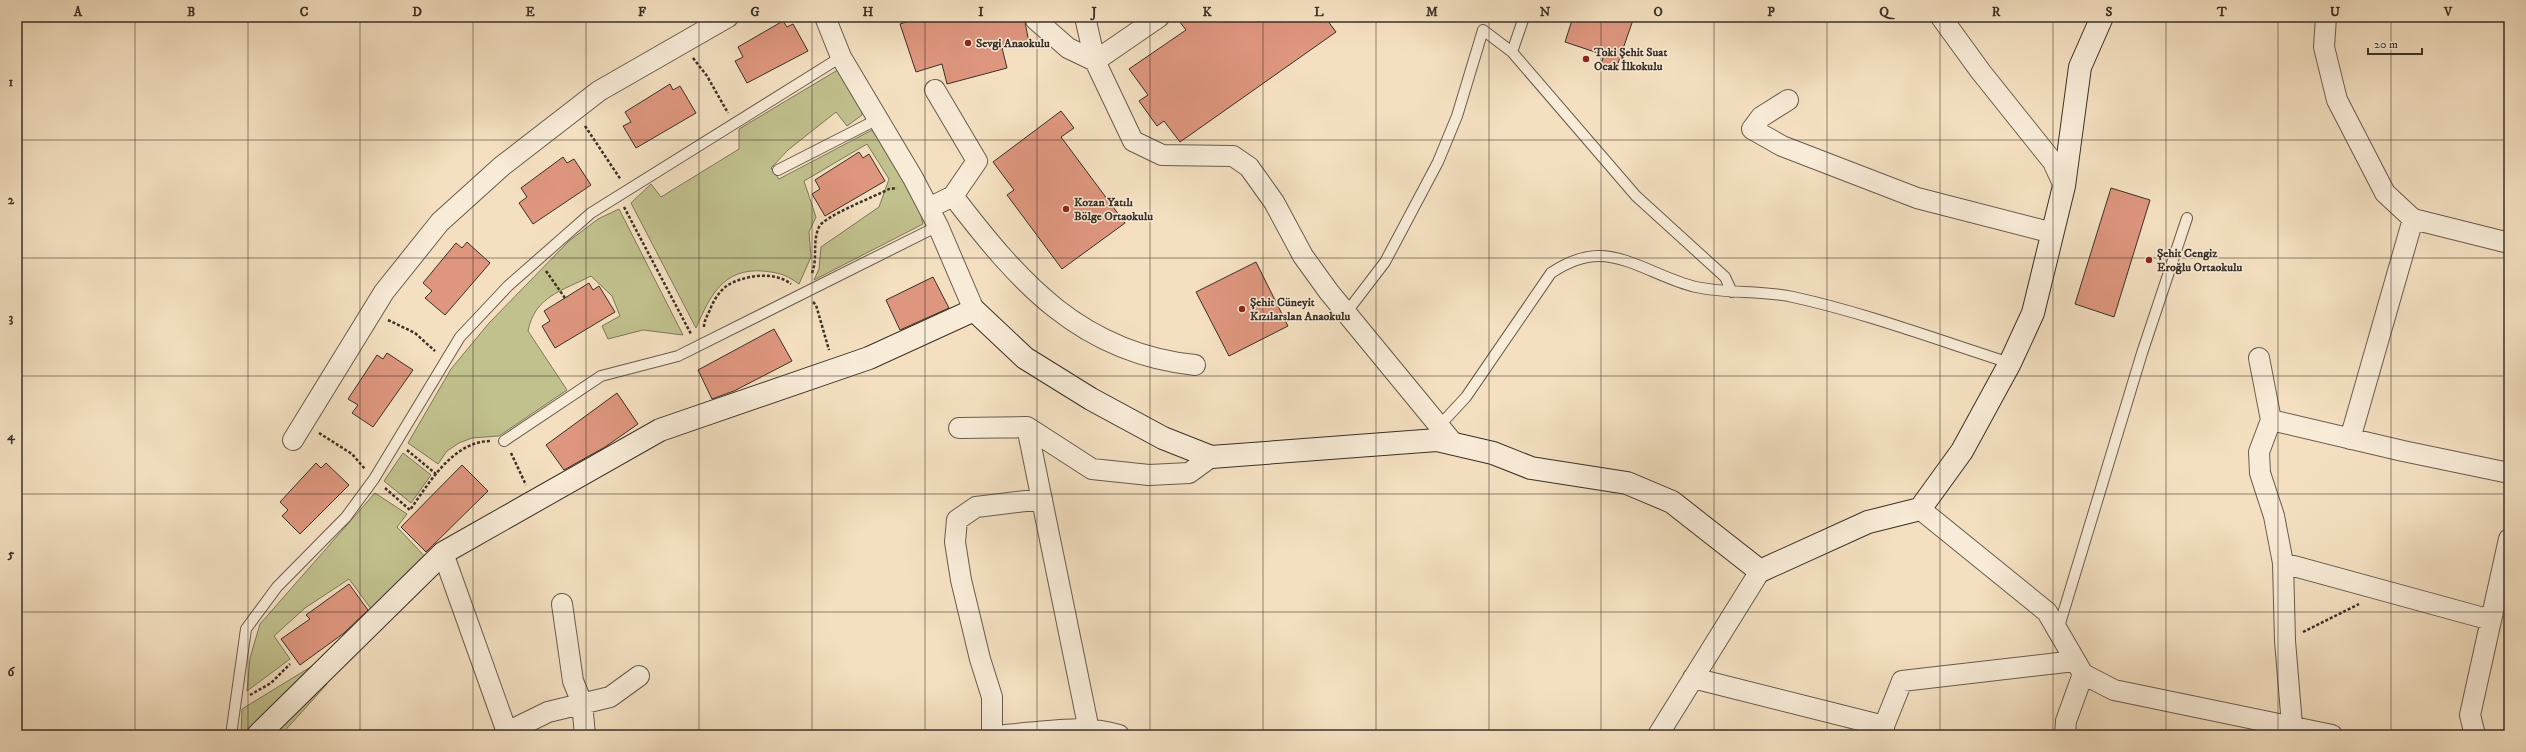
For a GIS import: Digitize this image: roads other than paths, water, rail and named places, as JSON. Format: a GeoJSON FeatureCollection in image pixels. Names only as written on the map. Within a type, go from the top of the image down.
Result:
{"type":"FeatureCollection","features":[{"type":"Feature","properties":{"kind":"street"},"geometry":{"type":"LineString","coordinates":[[293,440],[384,292],[440,222],[502,166],[599,91],[728,17]]}},
{"type":"Feature","properties":{"kind":"street"},"geometry":{"type":"LineString","coordinates":[[825,17],[841,57],[929,208],[974,310],[1026,358],[1078,391],[1163,438],[1211,457],[1437,440],[1493,453],[1530,468],[1627,483],[1672,502],[1760,571]]}},
{"type":"Feature","properties":{"kind":"street"},"geometry":{"type":"LineString","coordinates":[[1084,17],[1095,61],[1133,141],[1162,155],[1233,156],[1249,167],[1274,202],[1303,256],[1329,292],[1454,444]]}},
{"type":"Feature","properties":{"kind":"street"},"geometry":{"type":"LineString","coordinates":[[1095,61],[1159,17]]}},
{"type":"Feature","properties":{"kind":"street"},"geometry":{"type":"LineString","coordinates":[[1941,17],[1981,72],[2053,162],[2064,186]]}},
{"type":"Feature","properties":{"kind":"street"},"geometry":{"type":"LineString","coordinates":[[1658,735],[1760,571],[1868,522],[1920,509],[1962,450],[2010,363],[2033,313],[2064,186],[2080,67],[2102,17]]}},
{"type":"Feature","properties":{"kind":"street"},"geometry":{"type":"LineString","coordinates":[[2326,17],[2324,47],[2337,100],[2385,193],[2413,219],[2509,243]]}},
{"type":"Feature","properties":{"kind":"street"},"geometry":{"type":"LineString","coordinates":[[1036,20],[1068,48],[1095,61]]}},
{"type":"Feature","properties":{"kind":"street"},"geometry":{"type":"LineString","coordinates":[[929,208],[953,196],[977,161],[935,90]]}},
{"type":"Feature","properties":{"kind":"street"},"geometry":{"type":"LineString","coordinates":[[1788,100],[1761,117],[1752,129],[1782,146],[1917,198],[2053,233]]}},
{"type":"Feature","properties":{"kind":"street"},"geometry":{"type":"LineString","coordinates":[[953,196],[1004,261],[1047,302],[1083,328],[1120,346],[1173,363],[1195,365]]}},
{"type":"Feature","properties":{"kind":"street"},"geometry":{"type":"LineString","coordinates":[[2350,439],[2413,219]]}},
{"type":"Feature","properties":{"kind":"street"},"geometry":{"type":"LineString","coordinates":[[258,735],[443,553],[660,430],[868,358],[974,310]]}},
{"type":"Feature","properties":{"kind":"street"},"geometry":{"type":"LineString","coordinates":[[2259,358],[2271,420],[2259,452],[2260,473],[2274,516],[2283,563],[2285,641],[2290,730]]}},
{"type":"Feature","properties":{"kind":"street"},"geometry":{"type":"LineString","coordinates":[[2271,420],[2350,439],[2509,473]]}},
{"type":"Feature","properties":{"kind":"street"},"geometry":{"type":"LineString","coordinates":[[960,428],[1027,427],[1092,469],[1149,475],[1189,473],[1211,457]]}},
{"type":"Feature","properties":{"kind":"street"},"geometry":{"type":"LineString","coordinates":[[1027,427],[1089,733]]}},
{"type":"Feature","properties":{"kind":"street"},"geometry":{"type":"LineString","coordinates":[[992,735],[992,697],[980,659],[961,580],[955,542],[957,520],[976,507],[1042,499]]}},
{"type":"Feature","properties":{"kind":"street"},"geometry":{"type":"LineString","coordinates":[[1920,509],[2047,612],[2079,668],[2114,690],[2290,730],[2332,735]]}},
{"type":"Feature","properties":{"kind":"street"},"geometry":{"type":"LineString","coordinates":[[2475,735],[2470,715],[2509,539]]}},
{"type":"Feature","properties":{"kind":"street"},"geometry":{"type":"LineString","coordinates":[[443,553],[507,734],[548,712],[610,697],[639,676]]}},
{"type":"Feature","properties":{"kind":"street"},"geometry":{"type":"LineString","coordinates":[[2283,563],[2491,620]]}},
{"type":"Feature","properties":{"kind":"street"},"geometry":{"type":"LineString","coordinates":[[562,604],[573,681],[582,703],[585,735]]}},
{"type":"Feature","properties":{"kind":"street"},"geometry":{"type":"LineString","coordinates":[[1693,678],[1884,730],[1902,681],[2079,668]]}},
{"type":"Feature","properties":{"kind":"street"},"geometry":{"type":"LineString","coordinates":[[2065,735],[2066,721],[2079,668]]}},
{"type":"Feature","properties":{"kind":"street"},"geometry":{"type":"LineString","coordinates":[[1005,735],[1068,729],[1089,733],[1119,735]]}},
{"type":"Feature","properties":{"kind":"lane"},"geometry":{"type":"LineString","coordinates":[[1512,52],[1524,17]]}},
{"type":"Feature","properties":{"kind":"lane"},"geometry":{"type":"LineString","coordinates":[[1346,313],[1385,262],[1438,162],[1458,116],[1483,30],[1512,52],[1636,196],[1725,277],[1732,292]]}},
{"type":"Feature","properties":{"kind":"lane"},"geometry":{"type":"LineString","coordinates":[[231,735],[246,629],[277,587],[346,517],[374,479],[460,338],[508,286],[591,213],[841,57]]}},
{"type":"Feature","properties":{"kind":"lane"},"geometry":{"type":"LineString","coordinates":[[778,170],[878,119]]}},
{"type":"Feature","properties":{"kind":"lane"},"geometry":{"type":"LineString","coordinates":[[2058,632],[2142,353],[2187,218]]}},
{"type":"Feature","properties":{"kind":"lane"},"geometry":{"type":"LineString","coordinates":[[504,441],[601,376],[678,356],[938,226]]}},
{"type":"Feature","properties":{"kind":"lane"},"geometry":{"type":"LineString","coordinates":[[1439,426],[1466,397],[1551,273],[1562,266],[1586,257],[1611,257],[1624,260],[1679,283],[1732,292],[1790,296],[1846,310],[2010,363]]}},
{"type":"Feature","properties":{"kind":"place","name":"Sevgi Anaokulu"},"geometry":{"type":"Point","coordinates":[968,43]}},
{"type":"Feature","properties":{"kind":"place","name":"Toki Şehit Suat Ocak İlkokulu"},"geometry":{"type":"Point","coordinates":[1586,59]}},
{"type":"Feature","properties":{"kind":"place","name":"Kozan Yatılı Bölge Ortaokulu"},"geometry":{"type":"Point","coordinates":[1066,209]}},
{"type":"Feature","properties":{"kind":"place","name":"Şehit Cengiz Eroğlu Ortaokulu"},"geometry":{"type":"Point","coordinates":[2149,260]}},
{"type":"Feature","properties":{"kind":"place","name":"Şehit Cüneyit Kızılarslan Anaokulu"},"geometry":{"type":"Point","coordinates":[1242,309]}}]}
